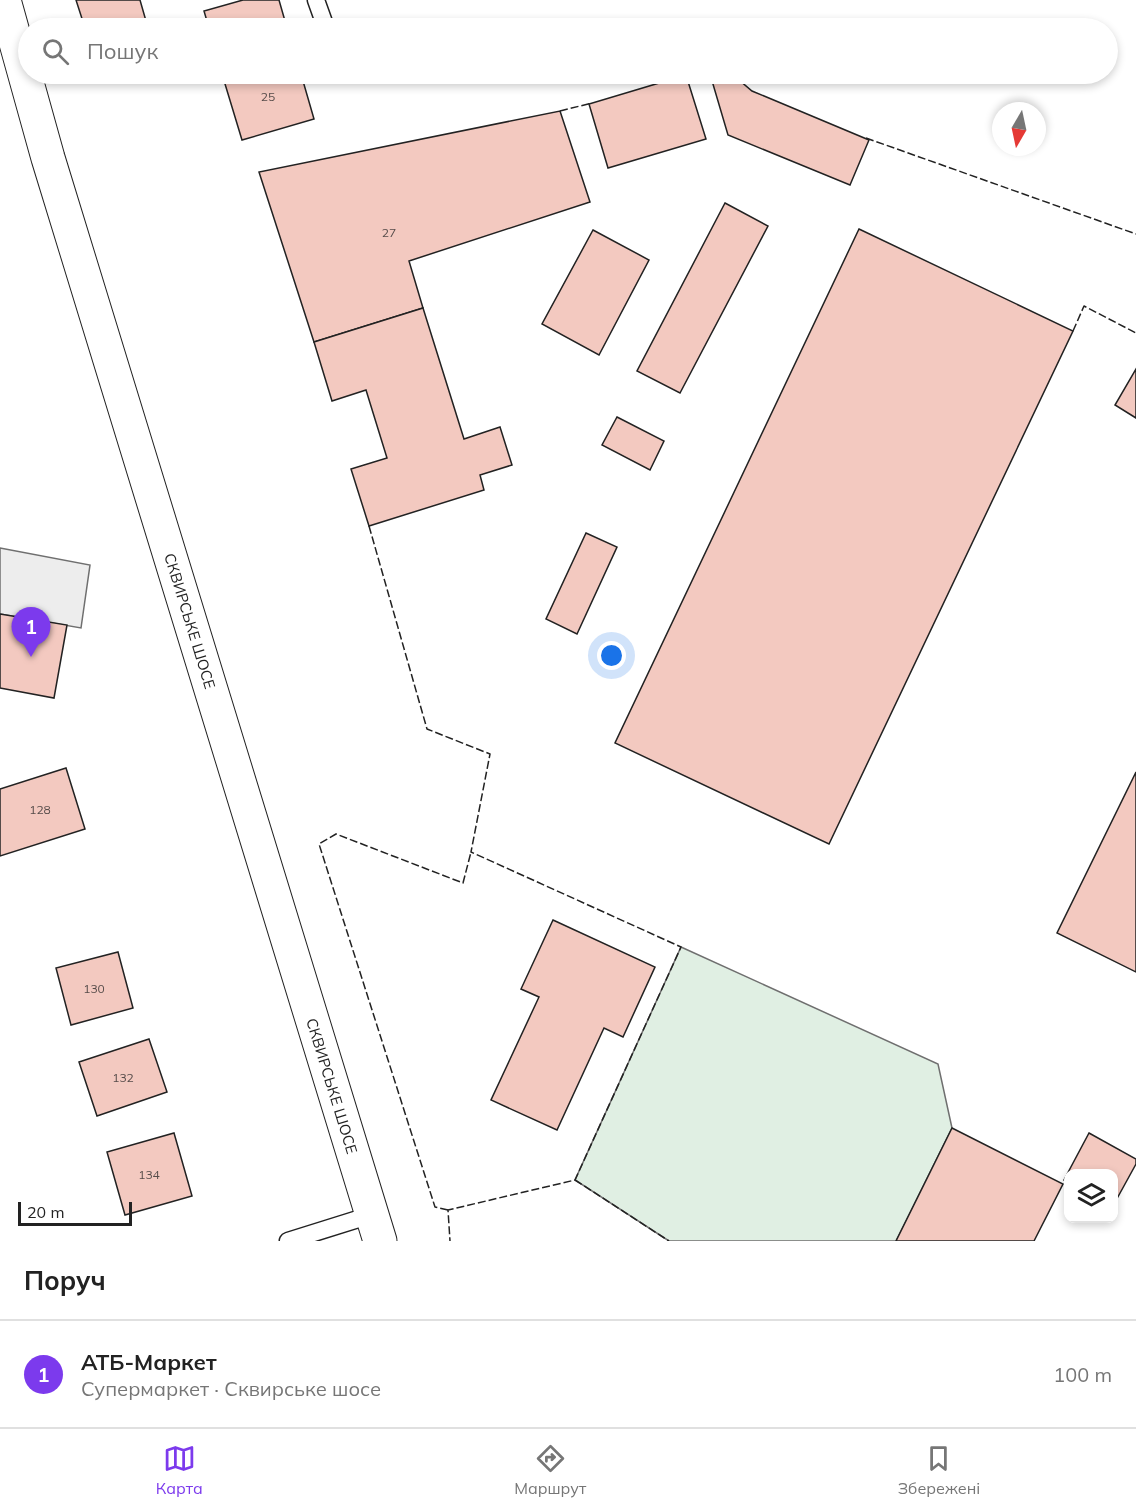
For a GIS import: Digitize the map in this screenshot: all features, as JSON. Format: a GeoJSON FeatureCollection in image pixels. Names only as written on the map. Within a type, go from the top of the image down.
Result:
{"type":"FeatureCollection","features":[{"type":"Feature","properties":{"kind":"main road","name":"СКВИРСЬКЕ ШОСЕ"},"geometry":{"type":"LineString","coordinates":[[4,0],[18,49]]}},
{"type":"Feature","properties":{"kind":"main road","name":"СКВИРСЬКЕ ШОСЕ"},"geometry":{"type":"LineString","coordinates":[[28,84],[55,180],[376,1228]]}},
{"type":"Feature","properties":{"kind":"lane"},"geometry":{"type":"LineString","coordinates":[[316,0],[322,18]]}},
{"type":"Feature","properties":{"kind":"lane"},"geometry":{"type":"LineString","coordinates":[[288,1241],[376,1228]]}},
{"type":"Feature","properties":{"kind":"green space"},"geometry":{"type":"Polygon","coordinates":[[[681,947],[938,1064],[952,1128],[896,1241],[669,1241],[575,1180],[681,947]]]}},
{"type":"Feature","properties":{"kind":"shaded area"},"geometry":{"type":"Polygon","coordinates":[[[0,548],[90,565],[81,628],[0,614],[0,548]]]}},
{"type":"Feature","properties":{"kind":"building"},"geometry":{"type":"Polygon","coordinates":[[[76,0],[140,0],[145,18],[82,18],[76,0]]]}},
{"type":"Feature","properties":{"kind":"building"},"geometry":{"type":"Polygon","coordinates":[[[243,0],[279,0],[284,18],[206,18],[204,11],[243,0]]]}},
{"type":"Feature","properties":{"kind":"building"},"geometry":{"type":"Polygon","coordinates":[[[225,84],[304,84],[314,119],[242,140],[225,84]]]}},
{"type":"Feature","properties":{"kind":"building"},"geometry":{"type":"Polygon","coordinates":[[[656,84],[689,84],[706,139],[608,168],[589,104],[656,84]]]}},
{"type":"Feature","properties":{"kind":"building"},"geometry":{"type":"Polygon","coordinates":[[[713,84],[744,84],[752,91],[869,140],[850,185],[728,135],[713,84]]]}},
{"type":"Feature","properties":{"kind":"building"},"geometry":{"type":"Polygon","coordinates":[[[560,111],[590,202],[409,261],[423,308],[314,342],[259,172],[560,111]]]}},
{"type":"Feature","properties":{"kind":"building"},"geometry":{"type":"Polygon","coordinates":[[[725,203],[768,226],[680,393],[637,371],[725,203]]]}},
{"type":"Feature","properties":{"kind":"building"},"geometry":{"type":"Polygon","coordinates":[[[859,229],[1073,331],[829,844],[615,743],[859,229]]]}},
{"type":"Feature","properties":{"kind":"building"},"geometry":{"type":"Polygon","coordinates":[[[593,230],[649,260],[599,355],[542,324],[593,230]]]}},
{"type":"Feature","properties":{"kind":"building"},"geometry":{"type":"Polygon","coordinates":[[[423,308],[464,439],[500,427],[512,465],[480,475],[484,490],[369,526],[351,469],[387,458],[366,390],[332,401],[314,342],[423,308]]]}},
{"type":"Feature","properties":{"kind":"building"},"geometry":{"type":"Polygon","coordinates":[[[1136,369],[1136,418],[1115,405],[1136,369]]]}},
{"type":"Feature","properties":{"kind":"building"},"geometry":{"type":"Polygon","coordinates":[[[617,417],[664,441],[650,470],[602,445],[617,417]]]}},
{"type":"Feature","properties":{"kind":"building"},"geometry":{"type":"Polygon","coordinates":[[[586,533],[617,547],[577,634],[546,619],[586,533]]]}},
{"type":"Feature","properties":{"kind":"building"},"geometry":{"type":"Polygon","coordinates":[[[0,614],[67,625],[54,698],[0,688],[0,614]]]}},
{"type":"Feature","properties":{"kind":"building"},"geometry":{"type":"Polygon","coordinates":[[[66,768],[85,829],[0,856],[0,789],[66,768]]]}},
{"type":"Feature","properties":{"kind":"building"},"geometry":{"type":"Polygon","coordinates":[[[1136,772],[1136,972],[1057,933],[1136,772]]]}},
{"type":"Feature","properties":{"kind":"building"},"geometry":{"type":"Polygon","coordinates":[[[553,920],[655,967],[623,1037],[604,1028],[557,1130],[491,1100],[539,997],[521,989],[553,920]]]}},
{"type":"Feature","properties":{"kind":"building"},"geometry":{"type":"Polygon","coordinates":[[[118,952],[133,1008],[71,1025],[56,968],[118,952]]]}},
{"type":"Feature","properties":{"kind":"building"},"geometry":{"type":"Polygon","coordinates":[[[149,1039],[167,1092],[97,1116],[79,1062],[149,1039]]]}},
{"type":"Feature","properties":{"kind":"building"},"geometry":{"type":"Polygon","coordinates":[[[952,1128],[1063,1184],[1034,1241],[896,1241],[952,1128]]]}},
{"type":"Feature","properties":{"kind":"building"},"geometry":{"type":"Polygon","coordinates":[[[174,1133],[192,1196],[125,1215],[107,1152],[174,1133]]]}},
{"type":"Feature","properties":{"kind":"building"},"geometry":{"type":"Polygon","coordinates":[[[1089,1133],[1136,1159],[1136,1164],[1118,1197],[1118,1169],[1070,1169],[1089,1133]]]}},
{"type":"Feature","properties":{"kind":"fence"},"geometry":{"type":"LineString","coordinates":[[560,111],[592,103]]}},
{"type":"Feature","properties":{"kind":"fence"},"geometry":{"type":"LineString","coordinates":[[866,138],[1136,234]]}},
{"type":"Feature","properties":{"kind":"fence"},"geometry":{"type":"LineString","coordinates":[[1073,331],[1084,306],[1136,333]]}},
{"type":"Feature","properties":{"kind":"fence"},"geometry":{"type":"LineString","coordinates":[[369,526],[427,729],[490,754],[471,852],[681,947],[575,1180],[448,1210],[450,1241]]}},
{"type":"Feature","properties":{"kind":"fence"},"geometry":{"type":"LineString","coordinates":[[448,1210],[435,1207],[319,844],[336,834],[463,883],[471,852]]}},
{"type":"Feature","properties":{"kind":"fence"},"geometry":{"type":"LineString","coordinates":[[575,1180],[669,1241]]}},
{"type":"Feature","properties":{"kind":"place","name":"АТБ-Маркет"},"geometry":{"type":"Point","coordinates":[31,657]}}]}
